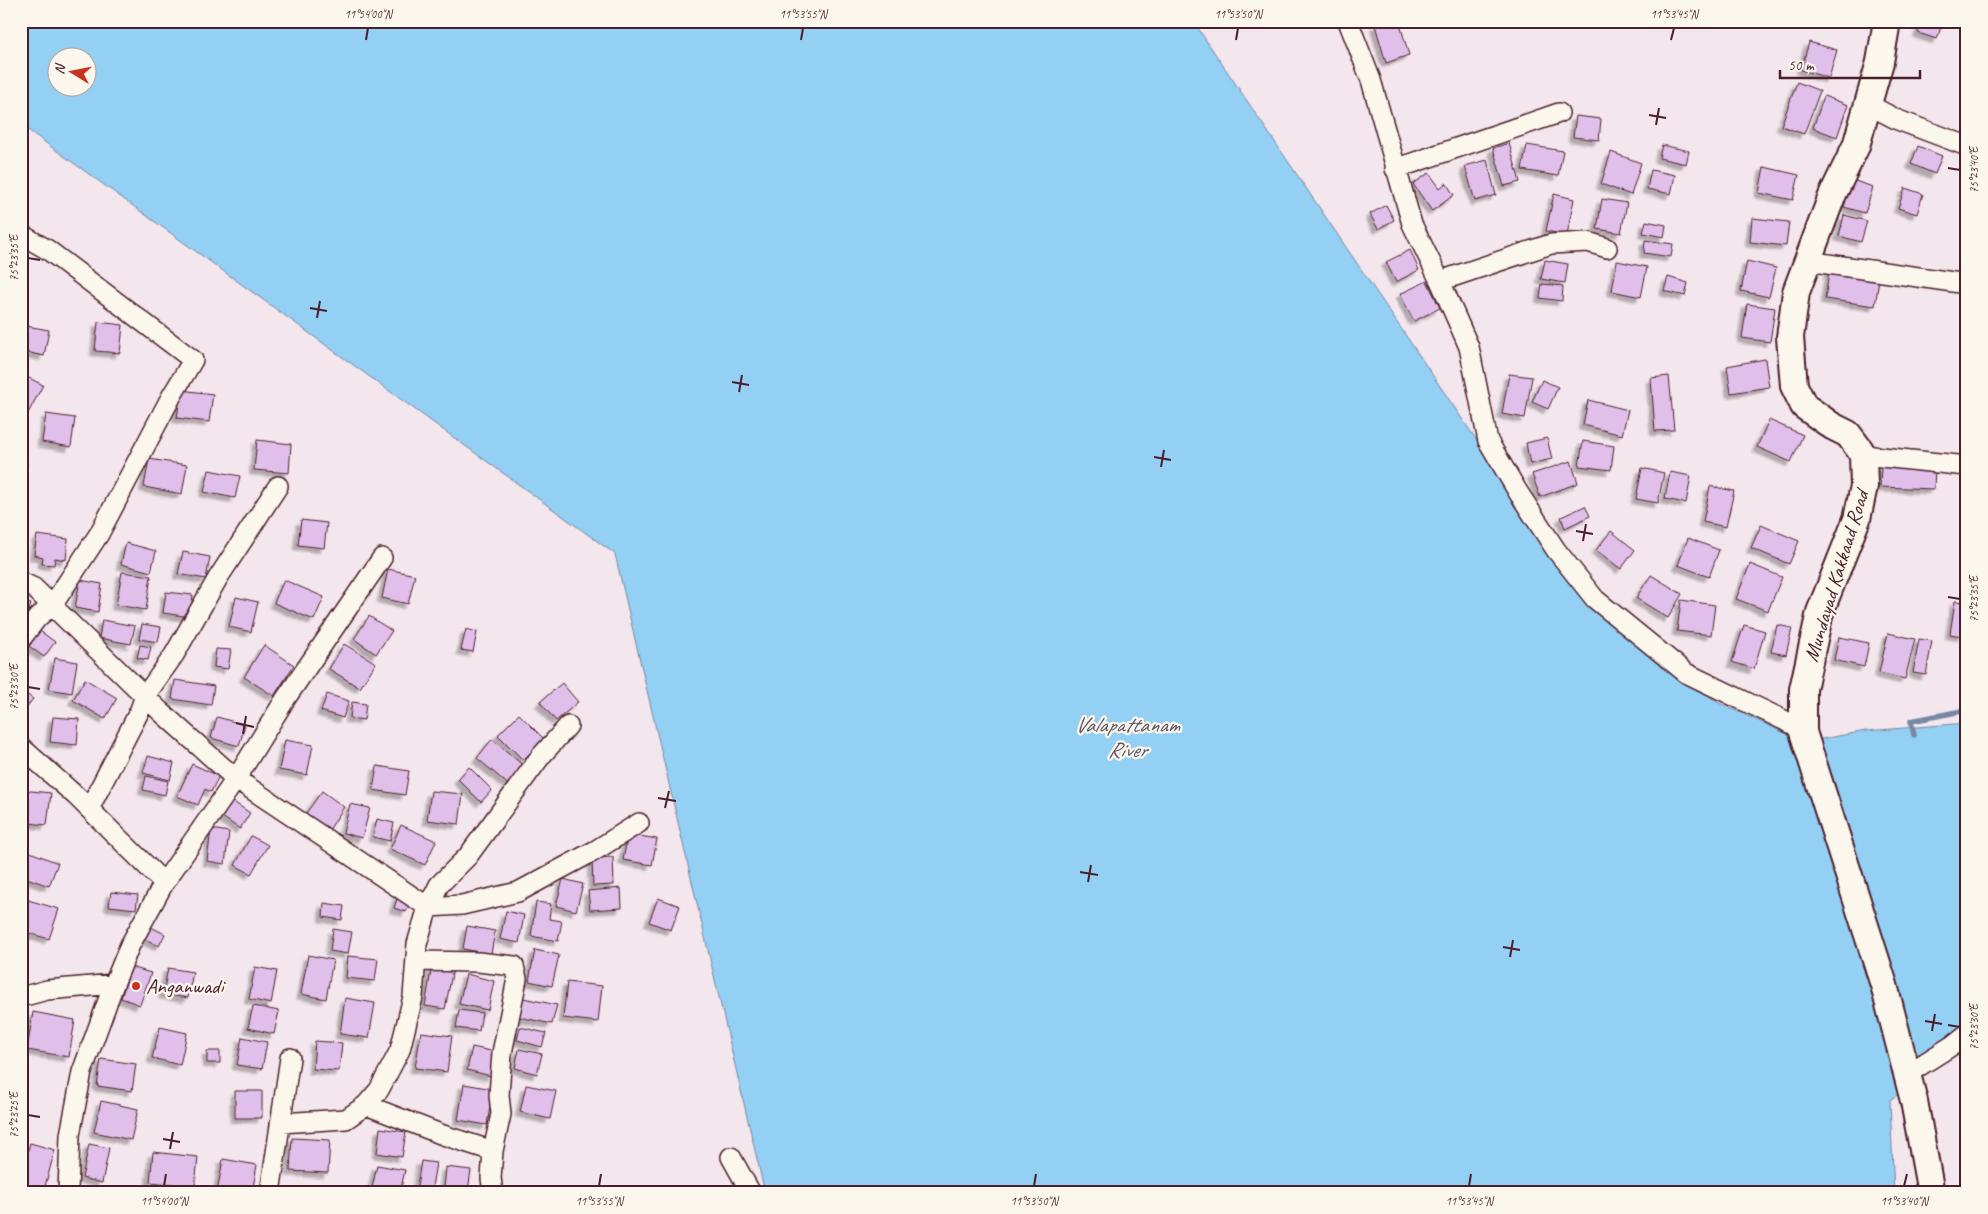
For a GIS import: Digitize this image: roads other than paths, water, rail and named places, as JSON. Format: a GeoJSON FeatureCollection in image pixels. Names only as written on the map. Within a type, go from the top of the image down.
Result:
{"type":"FeatureCollection","features":[{"type":"Feature","properties":{"kind":"main road"},"geometry":{"type":"LineString","coordinates":[[1863,455],[1848,434],[1832,426],[1804,406],[1794,386],[1790,337],[1796,292],[1832,196],[1856,146],[1880,62],[1887,21]]}},
{"type":"Feature","properties":{"kind":"main road","name":"Mundayad Kakkaad Road"},"geometry":{"type":"LineString","coordinates":[[1863,455],[1864,486],[1857,519],[1820,612],[1803,688],[1803,732],[1884,985],[1914,1101],[1931,1193]]}},
{"type":"Feature","properties":{"kind":"street"},"geometry":{"type":"LineString","coordinates":[[1348,21],[1371,80],[1412,224],[1440,281],[1468,347],[1488,441],[1518,492],[1556,550],[1595,599],[1686,673],[1794,725],[1803,732]]}},
{"type":"Feature","properties":{"kind":"street"},"geometry":{"type":"LineString","coordinates":[[1867,104],[1898,120],[1967,146]]}},
{"type":"Feature","properties":{"kind":"street"},"geometry":{"type":"LineString","coordinates":[[1395,169],[1559,112]]}},
{"type":"Feature","properties":{"kind":"street"},"geometry":{"type":"LineString","coordinates":[[21,239],[24,236],[48,250],[193,360],[170,397],[99,534],[52,606],[38,617],[21,638]]}},
{"type":"Feature","properties":{"kind":"street"},"geometry":{"type":"LineString","coordinates":[[1440,281],[1551,244],[1588,242],[1606,248]]}},
{"type":"Feature","properties":{"kind":"street"},"geometry":{"type":"LineString","coordinates":[[1807,261],[1967,284]]}},
{"type":"Feature","properties":{"kind":"street"},"geometry":{"type":"LineString","coordinates":[[1863,455],[1967,466]]}},
{"type":"Feature","properties":{"kind":"street"},"geometry":{"type":"LineString","coordinates":[[89,809],[139,712],[145,696],[174,655],[218,578],[278,486]]}},
{"type":"Feature","properties":{"kind":"street"},"geometry":{"type":"LineString","coordinates":[[72,1192],[70,1135],[82,1072],[130,945],[164,883],[236,779],[286,698],[382,558]]}},
{"type":"Feature","properties":{"kind":"street"},"geometry":{"type":"LineString","coordinates":[[21,582],[34,588],[145,696],[236,779],[428,907],[462,905],[518,892],[596,850],[639,823]]}},
{"type":"Feature","properties":{"kind":"street"},"geometry":{"type":"LineString","coordinates":[[280,1123],[346,1119],[366,1105],[380,1090],[400,1050],[413,997],[417,944],[428,907],[439,885],[468,856],[541,756],[568,726]]}},
{"type":"Feature","properties":{"kind":"street"},"geometry":{"type":"LineString","coordinates":[[21,747],[89,809],[164,883]]}},
{"type":"Feature","properties":{"kind":"street"},"geometry":{"type":"LineString","coordinates":[[416,961],[478,962],[514,966],[517,979],[502,1052],[499,1095],[501,1114],[493,1151],[491,1178],[493,1193]]}},
{"type":"Feature","properties":{"kind":"street"},"geometry":{"type":"LineString","coordinates":[[21,997],[48,990],[114,984]]}},
{"type":"Feature","properties":{"kind":"street"},"geometry":{"type":"LineString","coordinates":[[1907,1074],[1953,1046],[1967,1034]]}},
{"type":"Feature","properties":{"kind":"street"},"geometry":{"type":"LineString","coordinates":[[270,1193],[290,1058]]}},
{"type":"Feature","properties":{"kind":"street"},"geometry":{"type":"LineString","coordinates":[[366,1105],[443,1135],[493,1151]]}},
{"type":"Feature","properties":{"kind":"street"},"geometry":{"type":"LineString","coordinates":[[731,1157],[751,1193]]}},
{"type":"Feature","properties":{"kind":"water","name":"Valapattanam River"},"geometry":{"type":"Polygon","coordinates":[[[21,21],[1193,21],[1584,599],[1717,702],[1805,742],[1866,731],[1967,723],[1967,1044],[1890,1100],[1894,1193],[765,1193],[615,554],[21,125],[21,21]]]}},
{"type":"Feature","properties":{"kind":"waterway"},"geometry":{"type":"LineString","coordinates":[[1914,735],[1911,721],[1967,710]]}},
{"type":"Feature","properties":{"kind":"place","name":"Anganwadi"},"geometry":{"type":"Point","coordinates":[136,986]}}]}
